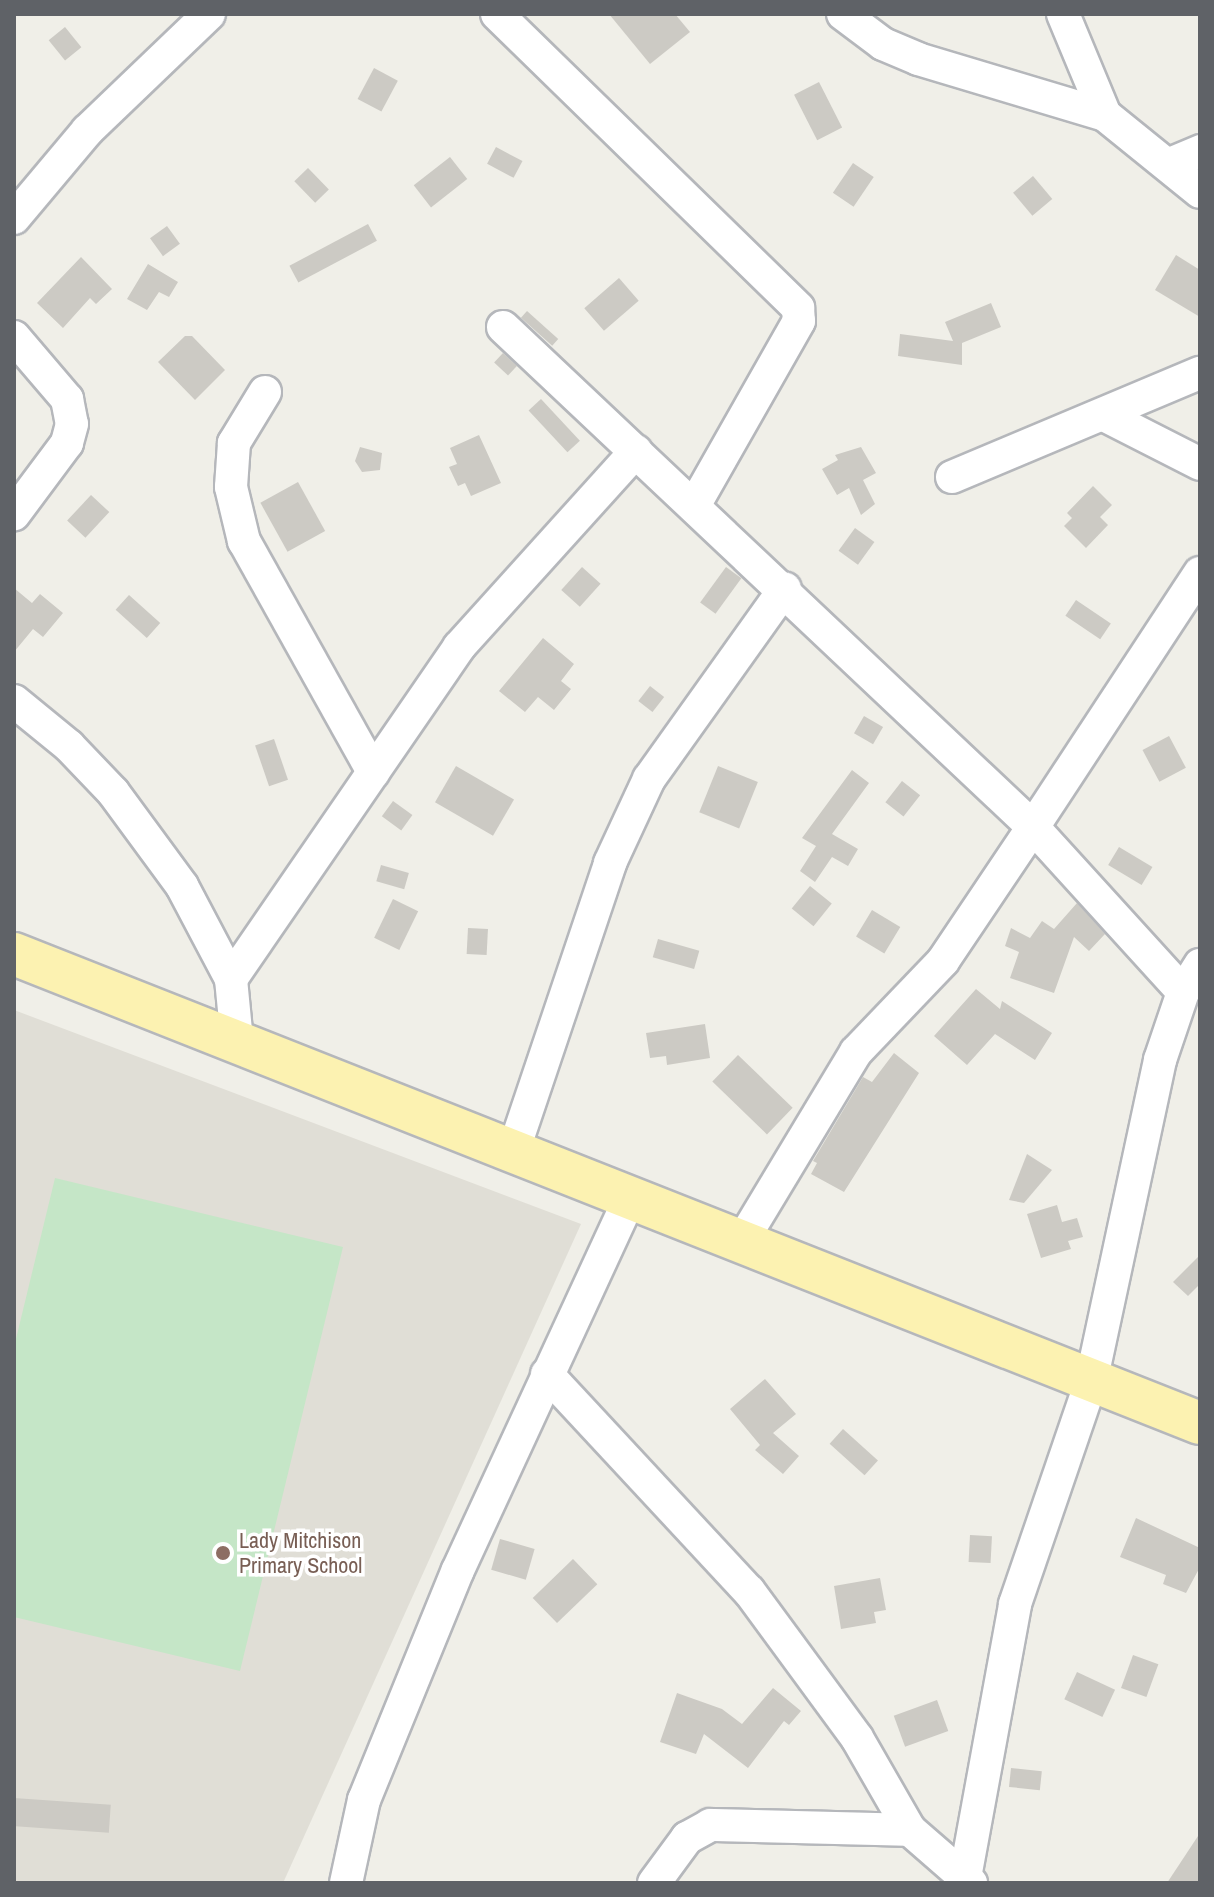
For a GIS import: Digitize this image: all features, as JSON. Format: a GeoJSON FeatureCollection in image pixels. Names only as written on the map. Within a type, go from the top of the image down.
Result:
{"type":"FeatureCollection","features":[{"type":"Feature","properties":{"kind":"main road"},"geometry":{"type":"LineString","coordinates":[[14,954],[1091,1382],[1198,1420]]}},
{"type":"Feature","properties":{"kind":"street"},"geometry":{"type":"LineString","coordinates":[[14,218],[87,131],[209,14]]}},
{"type":"Feature","properties":{"kind":"street"},"geometry":{"type":"LineString","coordinates":[[497,14],[798,308],[799,321],[695,504]]}},
{"type":"Feature","properties":{"kind":"street"},"geometry":{"type":"LineString","coordinates":[[843,14],[883,44],[918,59],[1105,115],[1170,164],[1200,192]]}},
{"type":"Feature","properties":{"kind":"street"},"geometry":{"type":"LineString","coordinates":[[1063,14],[1105,115]]}},
{"type":"Feature","properties":{"kind":"street"},"geometry":{"type":"LineString","coordinates":[[1170,164],[1200,151]]}},
{"type":"Feature","properties":{"kind":"street"},"geometry":{"type":"LineString","coordinates":[[503,327],[785,588],[1033,827],[1183,992]]}},
{"type":"Feature","properties":{"kind":"street"},"geometry":{"type":"LineString","coordinates":[[14,337],[67,399],[72,424],[67,443],[14,514]]}},
{"type":"Feature","properties":{"kind":"street"},"geometry":{"type":"LineString","coordinates":[[952,477],[1200,373]]}},
{"type":"Feature","properties":{"kind":"street"},"geometry":{"type":"LineString","coordinates":[[265,392],[234,443],[231,487],[244,541],[373,772]]}},
{"type":"Feature","properties":{"kind":"street"},"geometry":{"type":"LineString","coordinates":[[1104,415],[1200,464]]}},
{"type":"Feature","properties":{"kind":"street"},"geometry":{"type":"LineString","coordinates":[[231,979],[421,697],[497,599],[636,451]]}},
{"type":"Feature","properties":{"kind":"street"},"geometry":{"type":"LineString","coordinates":[[742,1241],[856,1052],[943,961],[1200,573]]}},
{"type":"Feature","properties":{"kind":"street"},"geometry":{"type":"LineString","coordinates":[[513,1152],[610,863],[643,789],[785,588]]}},
{"type":"Feature","properties":{"kind":"street"},"geometry":{"type":"LineString","coordinates":[[14,701],[69,746],[113,792],[182,886],[231,979],[237,1041]]}},
{"type":"Feature","properties":{"kind":"street"},"geometry":{"type":"LineString","coordinates":[[966,1881],[1015,1604],[1091,1382],[1148,1110],[1183,992],[1200,965]]}},
{"type":"Feature","properties":{"kind":"street"},"geometry":{"type":"LineString","coordinates":[[346,1883],[364,1800],[458,1570],[630,1197]]}},
{"type":"Feature","properties":{"kind":"street"},"geometry":{"type":"LineString","coordinates":[[547,1374],[786,1635],[857,1738],[910,1830],[966,1881]]}},
{"type":"Feature","properties":{"kind":"street"},"geometry":{"type":"LineString","coordinates":[[654,1883],[687,1838],[710,1825],[910,1830]]}},
{"type":"Feature","properties":{"kind":"shaded area","name":"Lady Mitchison Primary School"},"geometry":{"type":"Polygon","coordinates":[[[14,1010],[581,1224],[283,1883],[14,1883],[14,1010]]]}},
{"type":"Feature","properties":{"kind":"green space"},"geometry":{"type":"Polygon","coordinates":[[[55,1178],[343,1247],[240,1671],[14,1617],[14,1347],[55,1178]]]}},
{"type":"Feature","properties":{"kind":"building"},"geometry":{"type":"Polygon","coordinates":[[[609,14],[675,14],[690,32],[650,64],[609,14]]]}},
{"type":"Feature","properties":{"kind":"building"},"geometry":{"type":"Polygon","coordinates":[[[65,27],[81,47],[65,60],[49,40],[65,27]]]}},
{"type":"Feature","properties":{"kind":"building"},"geometry":{"type":"Polygon","coordinates":[[[374,68],[398,81],[381,112],[358,99],[374,68]]]}},
{"type":"Feature","properties":{"kind":"building"},"geometry":{"type":"Polygon","coordinates":[[[819,82],[842,127],[817,140],[794,95],[819,82]]]}},
{"type":"Feature","properties":{"kind":"building"},"geometry":{"type":"Polygon","coordinates":[[[496,147],[522,161],[514,178],[487,164],[496,147]]]}},
{"type":"Feature","properties":{"kind":"building"},"geometry":{"type":"Polygon","coordinates":[[[450,157],[467,179],[431,207],[414,185],[450,157]]]}},
{"type":"Feature","properties":{"kind":"building"},"geometry":{"type":"Polygon","coordinates":[[[853,163],[874,177],[854,207],[833,193],[853,163]]]}},
{"type":"Feature","properties":{"kind":"building"},"geometry":{"type":"Polygon","coordinates":[[[308,168],[329,190],[315,203],[294,181],[308,168]]]}},
{"type":"Feature","properties":{"kind":"building"},"geometry":{"type":"Polygon","coordinates":[[[1033,176],[1052,199],[1032,216],[1013,193],[1033,176]]]}},
{"type":"Feature","properties":{"kind":"building"},"geometry":{"type":"Polygon","coordinates":[[[368,224],[377,241],[298,283],[289,266],[368,224]]]}},
{"type":"Feature","properties":{"kind":"building"},"geometry":{"type":"Polygon","coordinates":[[[167,226],[180,244],[163,256],[150,238],[167,226]]]}},
{"type":"Feature","properties":{"kind":"building"},"geometry":{"type":"Polygon","coordinates":[[[1176,255],[1200,270],[1200,317],[1155,290],[1176,255]]]}},
{"type":"Feature","properties":{"kind":"building"},"geometry":{"type":"Polygon","coordinates":[[[81,257],[112,289],[96,304],[90,298],[63,328],[37,303],[81,257]]]}},
{"type":"Feature","properties":{"kind":"building"},"geometry":{"type":"Polygon","coordinates":[[[148,264],[178,282],[169,297],[159,292],[147,310],[127,299],[148,264]]]}},
{"type":"Feature","properties":{"kind":"building"},"geometry":{"type":"Polygon","coordinates":[[[619,278],[639,301],[604,331],[584,308],[619,278]]]}},
{"type":"Feature","properties":{"kind":"building"},"geometry":{"type":"Polygon","coordinates":[[[991,303],[1001,327],[962,343],[962,365],[898,356],[900,334],[953,341],[945,322],[991,303]]]}},
{"type":"Feature","properties":{"kind":"building"},"geometry":{"type":"Polygon","coordinates":[[[527,311],[558,339],[552,346],[521,318],[527,311]]]}},
{"type":"Feature","properties":{"kind":"building"},"geometry":{"type":"Polygon","coordinates":[[[185,336],[192,336],[225,370],[195,400],[158,362],[185,336]]]}},
{"type":"Feature","properties":{"kind":"building"},"geometry":{"type":"Polygon","coordinates":[[[503,353],[517,366],[508,375],[494,363],[503,353]]]}},
{"type":"Feature","properties":{"kind":"building"},"geometry":{"type":"Polygon","coordinates":[[[541,399],[580,441],[567,452],[529,411],[541,399]]]}},
{"type":"Feature","properties":{"kind":"building"},"geometry":{"type":"Polygon","coordinates":[[[479,435],[501,483],[471,496],[465,483],[458,486],[449,467],[457,464],[450,448],[479,435]]]}},
{"type":"Feature","properties":{"kind":"building"},"geometry":{"type":"Polygon","coordinates":[[[360,447],[382,453],[380,470],[362,472],[355,461],[360,447]]]}},
{"type":"Feature","properties":{"kind":"building"},"geometry":{"type":"Polygon","coordinates":[[[861,447],[876,473],[863,480],[875,504],[861,515],[849,488],[837,495],[822,469],[838,460],[835,455],[861,447]]]}},
{"type":"Feature","properties":{"kind":"building"},"geometry":{"type":"Polygon","coordinates":[[[298,482],[325,531],[288,552],[260,503],[298,482]]]}},
{"type":"Feature","properties":{"kind":"building"},"geometry":{"type":"Polygon","coordinates":[[[1093,486],[1112,505],[1100,517],[1108,525],[1086,548],[1064,526],[1072,518],[1067,513],[1093,486]]]}},
{"type":"Feature","properties":{"kind":"building"},"geometry":{"type":"Polygon","coordinates":[[[91,495],[109,512],[85,538],[67,521],[91,495]]]}},
{"type":"Feature","properties":{"kind":"building"},"geometry":{"type":"Polygon","coordinates":[[[855,528],[874,542],[858,565],[839,551],[855,528]]]}},
{"type":"Feature","properties":{"kind":"building"},"geometry":{"type":"Polygon","coordinates":[[[582,567],[601,584],[580,607],[561,590],[582,567]]]}},
{"type":"Feature","properties":{"kind":"building"},"geometry":{"type":"Polygon","coordinates":[[[726,567],[741,578],[716,614],[700,603],[726,567]]]}},
{"type":"Feature","properties":{"kind":"building"},"geometry":{"type":"Polygon","coordinates":[[[14,588],[32,603],[40,594],[63,613],[43,637],[33,629],[14,652],[14,588]]]}},
{"type":"Feature","properties":{"kind":"building"},"geometry":{"type":"Polygon","coordinates":[[[129,595],[160,623],[147,638],[116,610],[129,595]]]}},
{"type":"Feature","properties":{"kind":"building"},"geometry":{"type":"Polygon","coordinates":[[[1076,600],[1111,623],[1100,639],[1065,616],[1076,600]]]}},
{"type":"Feature","properties":{"kind":"building"},"geometry":{"type":"Polygon","coordinates":[[[543,638],[574,664],[561,681],[571,689],[554,710],[538,697],[525,712],[499,691],[543,638]]]}},
{"type":"Feature","properties":{"kind":"building"},"geometry":{"type":"Polygon","coordinates":[[[650,686],[664,697],[652,712],[638,701],[650,686]]]}},
{"type":"Feature","properties":{"kind":"building"},"geometry":{"type":"Polygon","coordinates":[[[864,716],[883,727],[873,744],[854,733],[864,716]]]}},
{"type":"Feature","properties":{"kind":"building"},"geometry":{"type":"Polygon","coordinates":[[[1169,736],[1186,768],[1159,782],[1143,750],[1169,736]]]}},
{"type":"Feature","properties":{"kind":"building"},"geometry":{"type":"Polygon","coordinates":[[[274,739],[288,780],[269,786],[255,746],[274,739]]]}},
{"type":"Feature","properties":{"kind":"building"},"geometry":{"type":"Polygon","coordinates":[[[456,766],[514,800],[493,836],[435,802],[456,766]]]}},
{"type":"Feature","properties":{"kind":"building"},"geometry":{"type":"Polygon","coordinates":[[[718,766],[758,782],[739,828],[699,812],[718,766]]]}},
{"type":"Feature","properties":{"kind":"building"},"geometry":{"type":"Polygon","coordinates":[[[852,770],[869,783],[832,834],[858,849],[848,866],[832,857],[815,882],[800,871],[816,846],[802,838],[852,770]]]}},
{"type":"Feature","properties":{"kind":"building"},"geometry":{"type":"Polygon","coordinates":[[[902,781],[920,795],[904,816],[885,802],[902,781]]]}},
{"type":"Feature","properties":{"kind":"building"},"geometry":{"type":"Polygon","coordinates":[[[393,801],[412,815],[401,830],[382,816],[393,801]]]}},
{"type":"Feature","properties":{"kind":"building"},"geometry":{"type":"Polygon","coordinates":[[[1119,847],[1152,867],[1142,885],[1108,865],[1119,847]]]}},
{"type":"Feature","properties":{"kind":"building"},"geometry":{"type":"Polygon","coordinates":[[[381,865],[409,873],[404,889],[376,881],[381,865]]]}},
{"type":"Feature","properties":{"kind":"building"},"geometry":{"type":"Polygon","coordinates":[[[810,886],[832,904],[814,926],[792,909],[810,886]]]}},
{"type":"Feature","properties":{"kind":"building"},"geometry":{"type":"Polygon","coordinates":[[[393,899],[418,911],[399,950],[374,938],[393,899]]]}},
{"type":"Feature","properties":{"kind":"building"},"geometry":{"type":"Polygon","coordinates":[[[1077,903],[1105,934],[1089,951],[1074,937],[1054,993],[1010,978],[1019,952],[1005,946],[1011,928],[1030,938],[1042,921],[1054,929],[1077,903]]]}},
{"type":"Feature","properties":{"kind":"building"},"geometry":{"type":"Polygon","coordinates":[[[872,910],[900,927],[884,954],[856,937],[872,910]]]}},
{"type":"Feature","properties":{"kind":"building"},"geometry":{"type":"Polygon","coordinates":[[[468,928],[488,929],[487,955],[467,954],[468,928]]]}},
{"type":"Feature","properties":{"kind":"building"},"geometry":{"type":"Polygon","coordinates":[[[658,939],[699,951],[694,969],[653,957],[658,939]]]}},
{"type":"Feature","properties":{"kind":"building"},"geometry":{"type":"Polygon","coordinates":[[[976,989],[1000,1009],[1002,1001],[1052,1033],[1035,1060],[995,1034],[967,1065],[934,1036],[976,989]]]}},
{"type":"Feature","properties":{"kind":"building"},"geometry":{"type":"Polygon","coordinates":[[[705,1024],[710,1058],[667,1065],[666,1056],[650,1058],[646,1033],[705,1024]]]}},
{"type":"Feature","properties":{"kind":"building"},"geometry":{"type":"Polygon","coordinates":[[[894,1053],[919,1073],[844,1192],[811,1174],[817,1163],[813,1161],[863,1077],[872,1082],[894,1053]]]}},
{"type":"Feature","properties":{"kind":"building"},"geometry":{"type":"Polygon","coordinates":[[[738,1055],[793,1108],[767,1134],[712,1082],[738,1055]]]}},
{"type":"Feature","properties":{"kind":"building"},"geometry":{"type":"Polygon","coordinates":[[[1027,1154],[1052,1170],[1024,1203],[1009,1200],[1027,1154]]]}},
{"type":"Feature","properties":{"kind":"building"},"geometry":{"type":"Polygon","coordinates":[[[1057,1205],[1062,1222],[1077,1218],[1083,1237],[1068,1241],[1071,1249],[1041,1258],[1027,1214],[1057,1205]]]}},
{"type":"Feature","properties":{"kind":"building"},"geometry":{"type":"Polygon","coordinates":[[[1200,1255],[1200,1284],[1188,1296],[1173,1282],[1200,1255]]]}},
{"type":"Feature","properties":{"kind":"building"},"geometry":{"type":"Polygon","coordinates":[[[765,1379],[796,1414],[773,1433],[799,1456],[783,1474],[755,1450],[760,1445],[730,1409],[765,1379]]]}},
{"type":"Feature","properties":{"kind":"building"},"geometry":{"type":"Polygon","coordinates":[[[843,1429],[878,1460],[865,1475],[830,1444],[843,1429]]]}},
{"type":"Feature","properties":{"kind":"building"},"geometry":{"type":"Polygon","coordinates":[[[1136,1518],[1200,1548],[1200,1567],[1186,1593],[1163,1584],[1166,1575],[1120,1557],[1136,1518]]]}},
{"type":"Feature","properties":{"kind":"building"},"geometry":{"type":"Polygon","coordinates":[[[970,1535],[992,1536],[991,1563],[969,1562],[970,1535]]]}},
{"type":"Feature","properties":{"kind":"building"},"geometry":{"type":"Polygon","coordinates":[[[500,1539],[535,1549],[526,1580],[491,1570],[500,1539]]]}},
{"type":"Feature","properties":{"kind":"building"},"geometry":{"type":"Polygon","coordinates":[[[573,1559],[597,1584],[557,1623],[533,1598],[573,1559]]]}},
{"type":"Feature","properties":{"kind":"building"},"geometry":{"type":"Polygon","coordinates":[[[880,1578],[886,1610],[874,1612],[876,1623],[841,1629],[834,1586],[880,1578]]]}},
{"type":"Feature","properties":{"kind":"building"},"geometry":{"type":"Polygon","coordinates":[[[1133,1655],[1158,1664],[1146,1697],[1121,1688],[1133,1655]]]}},
{"type":"Feature","properties":{"kind":"building"},"geometry":{"type":"Polygon","coordinates":[[[1077,1672],[1115,1690],[1102,1717],[1064,1699],[1077,1672]]]}},
{"type":"Feature","properties":{"kind":"building"},"geometry":{"type":"Polygon","coordinates":[[[773,1688],[801,1711],[789,1725],[784,1721],[748,1768],[704,1734],[696,1754],[660,1742],[677,1693],[722,1709],[742,1724],[773,1688]]]}},
{"type":"Feature","properties":{"kind":"building"},"geometry":{"type":"Polygon","coordinates":[[[937,1700],[948,1731],[905,1747],[894,1716],[937,1700]]]}},
{"type":"Feature","properties":{"kind":"building"},"geometry":{"type":"Polygon","coordinates":[[[1011,1768],[1042,1771],[1040,1790],[1009,1787],[1011,1768]]]}},
{"type":"Feature","properties":{"kind":"building"},"geometry":{"type":"Polygon","coordinates":[[[14,1798],[111,1805],[109,1833],[14,1826],[14,1798]]]}},
{"type":"Feature","properties":{"kind":"building"},"geometry":{"type":"Polygon","coordinates":[[[1200,1833],[1200,1883],[1167,1883],[1200,1833]]]}},
{"type":"Feature","properties":{"kind":"place","name":"Lady Mitchison Primary School"},"geometry":{"type":"Point","coordinates":[223,1553]}}]}
